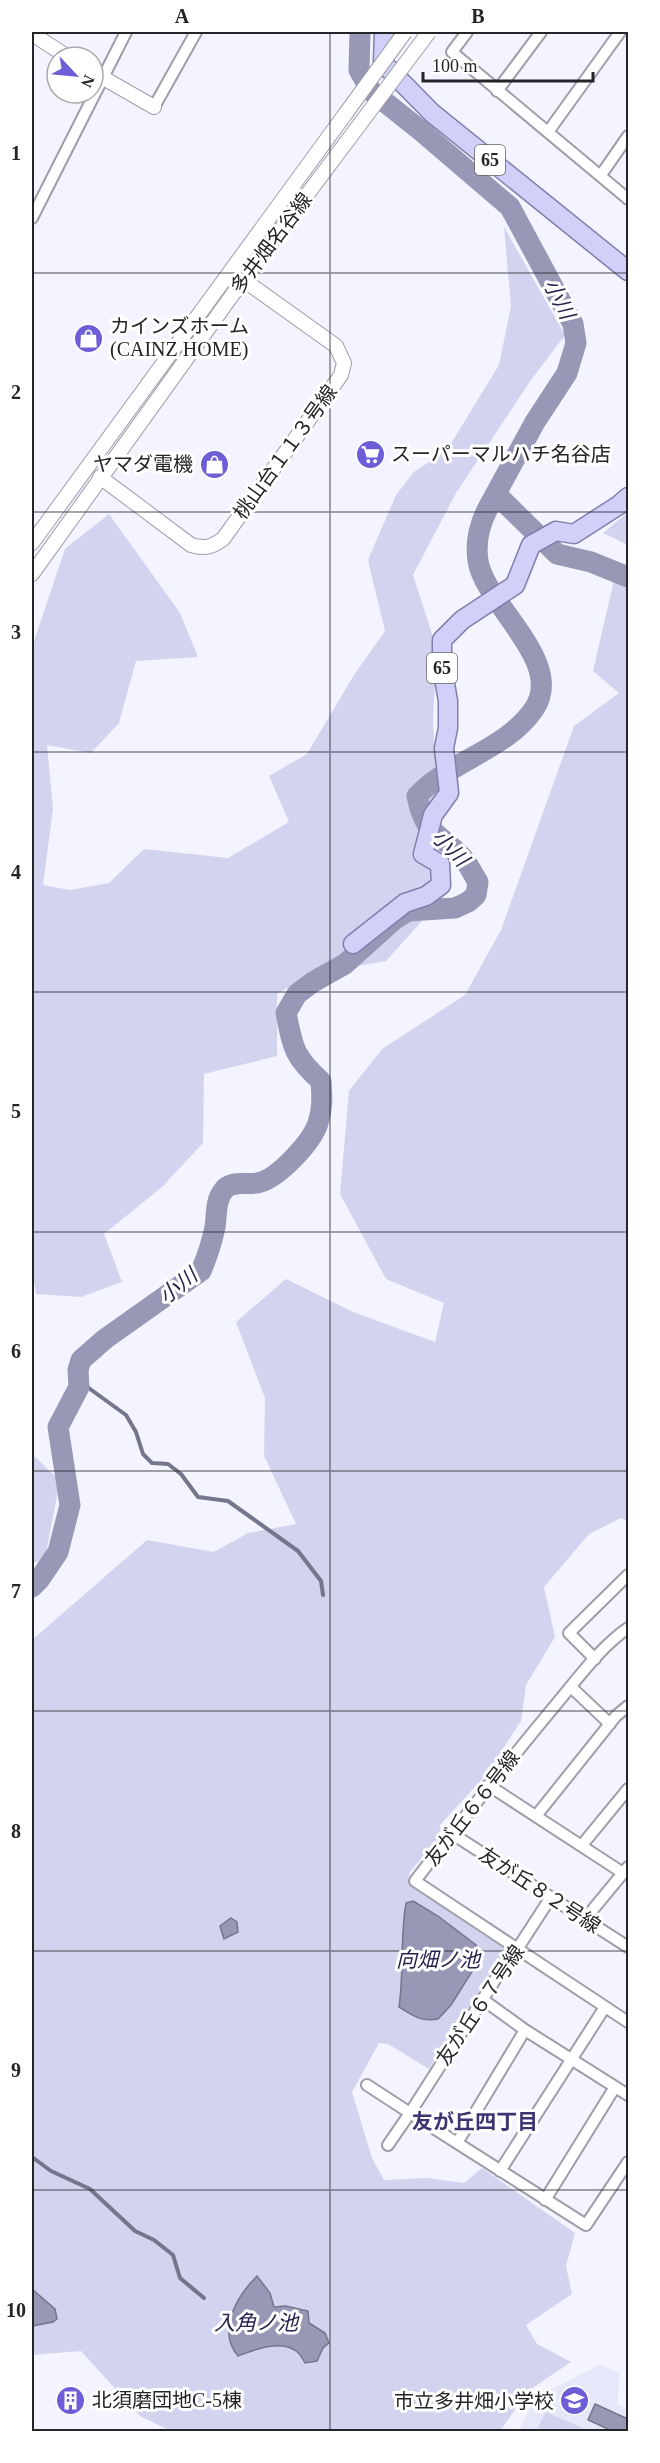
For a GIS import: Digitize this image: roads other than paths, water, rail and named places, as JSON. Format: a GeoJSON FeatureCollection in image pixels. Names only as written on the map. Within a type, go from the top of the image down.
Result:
{"type":"FeatureCollection","features":[{"type":"Feature","properties":{"kind":"main road","name":"65"},"geometry":{"type":"LineString","coordinates":[[384,32],[383,63],[432,113],[628,271]]}},
{"type":"Feature","properties":{"kind":"main road","name":"65"},"geometry":{"type":"LineString","coordinates":[[353,944],[405,903],[426,896],[441,885],[440,864],[423,854],[429,829],[448,793],[444,747],[448,728],[448,701],[442,667],[442,640],[462,620],[515,585],[531,545],[556,531],[574,534],[619,505],[628,496]]}},
{"type":"Feature","properties":{"kind":"street"},"geometry":{"type":"LineString","coordinates":[[33,32],[49,45]]}},
{"type":"Feature","properties":{"kind":"street"},"geometry":{"type":"LineString","coordinates":[[105,63],[126,32]]}},
{"type":"Feature","properties":{"kind":"street"},"geometry":{"type":"LineString","coordinates":[[105,79],[154,107],[196,32]]}},
{"type":"Feature","properties":{"kind":"street","name":"多井畑名谷線"},"geometry":{"type":"LineString","coordinates":[[32,543],[405,32]]}},
{"type":"Feature","properties":{"kind":"street","name":"多井畑名谷線"},"geometry":{"type":"LineString","coordinates":[[32,574],[243,280],[429,32]]}},
{"type":"Feature","properties":{"kind":"street"},"geometry":{"type":"LineString","coordinates":[[467,32],[452,52],[628,199]]}},
{"type":"Feature","properties":{"kind":"street"},"geometry":{"type":"LineString","coordinates":[[497,91],[541,32]]}},
{"type":"Feature","properties":{"kind":"street"},"geometry":{"type":"LineString","coordinates":[[548,132],[620,32]]}},
{"type":"Feature","properties":{"kind":"street"},"geometry":{"type":"LineString","coordinates":[[32,218],[83,105]]}},
{"type":"Feature","properties":{"kind":"street"},"geometry":{"type":"LineString","coordinates":[[601,175],[628,136]]}},
{"type":"Feature","properties":{"kind":"street","name":"桃山台１１３号線"},"geometry":{"type":"LineString","coordinates":[[100,477],[191,545],[203,548],[214,546],[223,539],[341,375],[344,363],[336,346],[231,272]]}},
{"type":"Feature","properties":{"kind":"street"},"geometry":{"type":"LineString","coordinates":[[595,1659],[569,1633],[628,1575]]}},
{"type":"Feature","properties":{"kind":"street","name":"友が丘６６号線"},"geometry":{"type":"LineString","coordinates":[[628,1628],[595,1659],[488,1785],[415,1881],[628,2022]]}},
{"type":"Feature","properties":{"kind":"street"},"geometry":{"type":"LineString","coordinates":[[571,1687],[610,1724]]}},
{"type":"Feature","properties":{"kind":"street"},"geometry":{"type":"LineString","coordinates":[[536,1816],[610,1724],[628,1706]]}},
{"type":"Feature","properties":{"kind":"street"},"geometry":{"type":"LineString","coordinates":[[488,1785],[626,1870],[585,1919]]}},
{"type":"Feature","properties":{"kind":"street"},"geometry":{"type":"LineString","coordinates":[[582,1845],[628,1789]]}},
{"type":"Feature","properties":{"kind":"street","name":"友が丘８２号線"},"geometry":{"type":"LineString","coordinates":[[451,1833],[628,1947]]}},
{"type":"Feature","properties":{"kind":"street","name":"友が丘６７号線"},"geometry":{"type":"LineString","coordinates":[[388,2145],[510,1955],[518,1948],[551,1897]]}},
{"type":"Feature","properties":{"kind":"street"},"geometry":{"type":"LineString","coordinates":[[482,1999],[525,2030],[628,2096]]}},
{"type":"Feature","properties":{"kind":"street"},"geometry":{"type":"LineString","coordinates":[[501,2171],[605,2007]]}},
{"type":"Feature","properties":{"kind":"street"},"geometry":{"type":"LineString","coordinates":[[456,2143],[525,2030]]}},
{"type":"Feature","properties":{"kind":"street"},"geometry":{"type":"LineString","coordinates":[[367,2085],[586,2225],[628,2162]]}},
{"type":"Feature","properties":{"kind":"street"},"geometry":{"type":"LineString","coordinates":[[545,2200],[615,2087]]}},
{"type":"Feature","properties":{"kind":"water","name":"向畑ノ池"},"geometry":{"type":"Polygon","coordinates":[[[413,1901],[438,1916],[476,1945],[480,1959],[451,2005],[438,2019],[422,2019],[399,2007],[404,1916],[406,1903],[413,1901]]]}},
{"type":"Feature","properties":{"kind":"water"},"geometry":{"type":"Polygon","coordinates":[[[231,1918],[237,1922],[238,1932],[224,1939],[220,1926],[231,1918]]]}},
{"type":"Feature","properties":{"kind":"water","name":"入角ノ池"},"geometry":{"type":"Polygon","coordinates":[[[257,2276],[270,2293],[274,2307],[286,2306],[308,2311],[309,2323],[325,2333],[329,2343],[323,2348],[317,2361],[305,2363],[296,2351],[282,2346],[267,2347],[238,2356],[232,2346],[229,2324],[237,2303],[257,2276]]]}},
{"type":"Feature","properties":{"kind":"water"},"geometry":{"type":"Polygon","coordinates":[[[32,2289],[55,2309],[57,2319],[53,2322],[32,2326],[32,2289]]]}},
{"type":"Feature","properties":{"kind":"water"},"geometry":{"type":"Polygon","coordinates":[[[595,2404],[628,2419],[628,2431],[612,2431],[588,2420],[595,2404]]]}},
{"type":"Feature","properties":{"kind":"waterway","name":"小川"},"geometry":{"type":"LineString","coordinates":[[32,1587],[58,1552],[70,1505],[58,1427],[79,1387],[78,1370],[81,1360],[105,1339],[201,1271],[214,1233],[220,1195],[226,1188],[234,1184],[257,1183],[274,1175],[284,1168],[309,1140],[321,1112],[321,1081],[305,1065],[296,1051],[286,1013],[297,994],[345,964],[395,919],[408,911],[455,908],[476,895],[478,882],[463,858],[428,826],[417,796],[446,773],[509,735],[534,709],[541,691],[540,672],[532,653],[484,578],[478,561],[477,540],[488,508],[535,422],[567,373],[576,343],[573,324],[510,207],[371,91],[359,70],[360,32]]}},
{"type":"Feature","properties":{"kind":"waterway"},"geometry":{"type":"LineString","coordinates":[[496,494],[557,554],[591,562],[628,577]]}},
{"type":"Feature","properties":{"kind":"waterway"},"geometry":{"type":"LineString","coordinates":[[79,1381],[126,1415],[136,1432],[143,1454],[152,1463],[168,1464],[181,1474],[198,1497],[228,1501],[298,1551],[321,1581],[323,1595]]}},
{"type":"Feature","properties":{"kind":"waterway"},"geometry":{"type":"LineString","coordinates":[[32,2157],[51,2171],[90,2189],[135,2231],[154,2240],[173,2255],[180,2278],[204,2298]]}},
{"type":"Feature","properties":{"kind":"place","name":"カインズホーム (CAINZ HOME)"},"geometry":{"type":"Point","coordinates":[89,338]}},
{"type":"Feature","properties":{"kind":"place","name":"スーパーマルハチ名谷店"},"geometry":{"type":"Point","coordinates":[370,454]}},
{"type":"Feature","properties":{"kind":"place","name":"ヤマダ電機"},"geometry":{"type":"Point","coordinates":[214,464]}},
{"type":"Feature","properties":{"kind":"place","name":"北須磨団地C-5棟"},"geometry":{"type":"Point","coordinates":[71,2400]}},
{"type":"Feature","properties":{"kind":"place","name":"市立多井畑小学校"},"geometry":{"type":"Point","coordinates":[575,2401]}},
{"type":"Feature","properties":{"kind":"district","name":"友が丘四丁目"},"geometry":{"type":"Point","coordinates":[475,2122]}}]}
